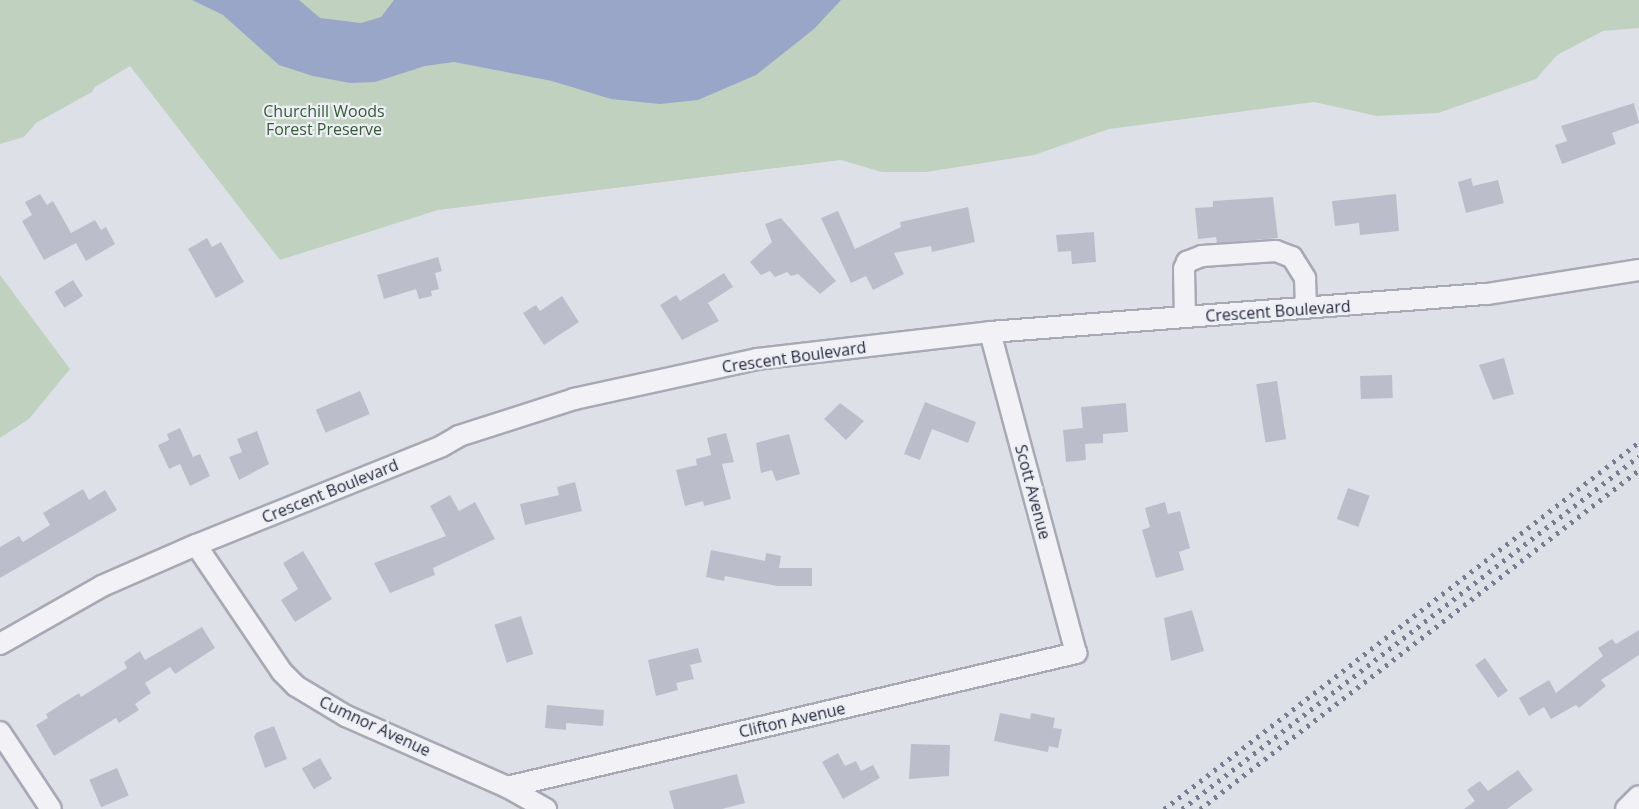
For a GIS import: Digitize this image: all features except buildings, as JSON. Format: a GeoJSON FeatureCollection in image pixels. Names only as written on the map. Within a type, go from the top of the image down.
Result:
{"type":"FeatureCollection","features":[{"type":"Feature","properties":{"kind":"street"},"geometry":{"type":"LineString","coordinates":[[1185,317],[1184,269],[1187,262],[1202,256],[1276,251],[1292,257],[1305,278],[1306,308]]}},
{"type":"Feature","properties":{"kind":"street","name":"Crescent Boulevard"},"geometry":{"type":"LineString","coordinates":[[0,644],[102,586],[196,545],[442,446],[459,436],[574,399],[757,359],[990,332],[1487,294],[1639,270]]}},
{"type":"Feature","properties":{"kind":"street","name":"Scott Avenue"},"geometry":{"type":"LineString","coordinates":[[990,332],[1076,653]]}},
{"type":"Feature","properties":{"kind":"street","name":"Cumnor Avenue"},"geometry":{"type":"LineString","coordinates":[[196,545],[282,672],[297,686],[346,716],[507,788],[546,809]]}},
{"type":"Feature","properties":{"kind":"street","name":"Clifton Avenue"},"geometry":{"type":"LineString","coordinates":[[507,788],[1076,653]]}},
{"type":"Feature","properties":{"kind":"street"},"geometry":{"type":"LineString","coordinates":[[0,732],[51,809]]}},
{"type":"Feature","properties":{"kind":"street"},"geometry":{"type":"LineString","coordinates":[[1626,809],[1639,796]]}},
{"type":"Feature","properties":{"kind":"green space","name":"Churchill Woods Forest Preserve"},"geometry":{"type":"Polygon","coordinates":[[[0,0],[1639,0],[1639,28],[1603,31],[1557,55],[1536,79],[1438,113],[1377,116],[1314,102],[1109,129],[1034,155],[926,172],[882,172],[841,160],[438,210],[280,260],[130,66],[95,87],[92,92],[36,123],[24,137],[0,144],[0,0]]]}},
{"type":"Feature","properties":{"kind":"green space"},"geometry":{"type":"Polygon","coordinates":[[[0,275],[70,369],[29,419],[0,438],[0,275]]]}},
{"type":"Feature","properties":{"kind":"water"},"geometry":{"type":"Polygon","coordinates":[[[192,0],[299,0],[320,18],[361,23],[381,17],[394,0],[841,0],[814,29],[756,75],[698,100],[660,104],[611,99],[552,81],[454,62],[425,66],[375,82],[350,83],[313,76],[279,65],[223,15],[192,0]]]}},
{"type":"Feature","properties":{"kind":"railway"},"geometry":{"type":"LineString","coordinates":[[1164,809],[1639,442]]}},
{"type":"Feature","properties":{"kind":"railway"},"geometry":{"type":"LineString","coordinates":[[1182,809],[1639,456]]}},
{"type":"Feature","properties":{"kind":"railway"},"geometry":{"type":"LineString","coordinates":[[1200,809],[1639,470]]}}]}
